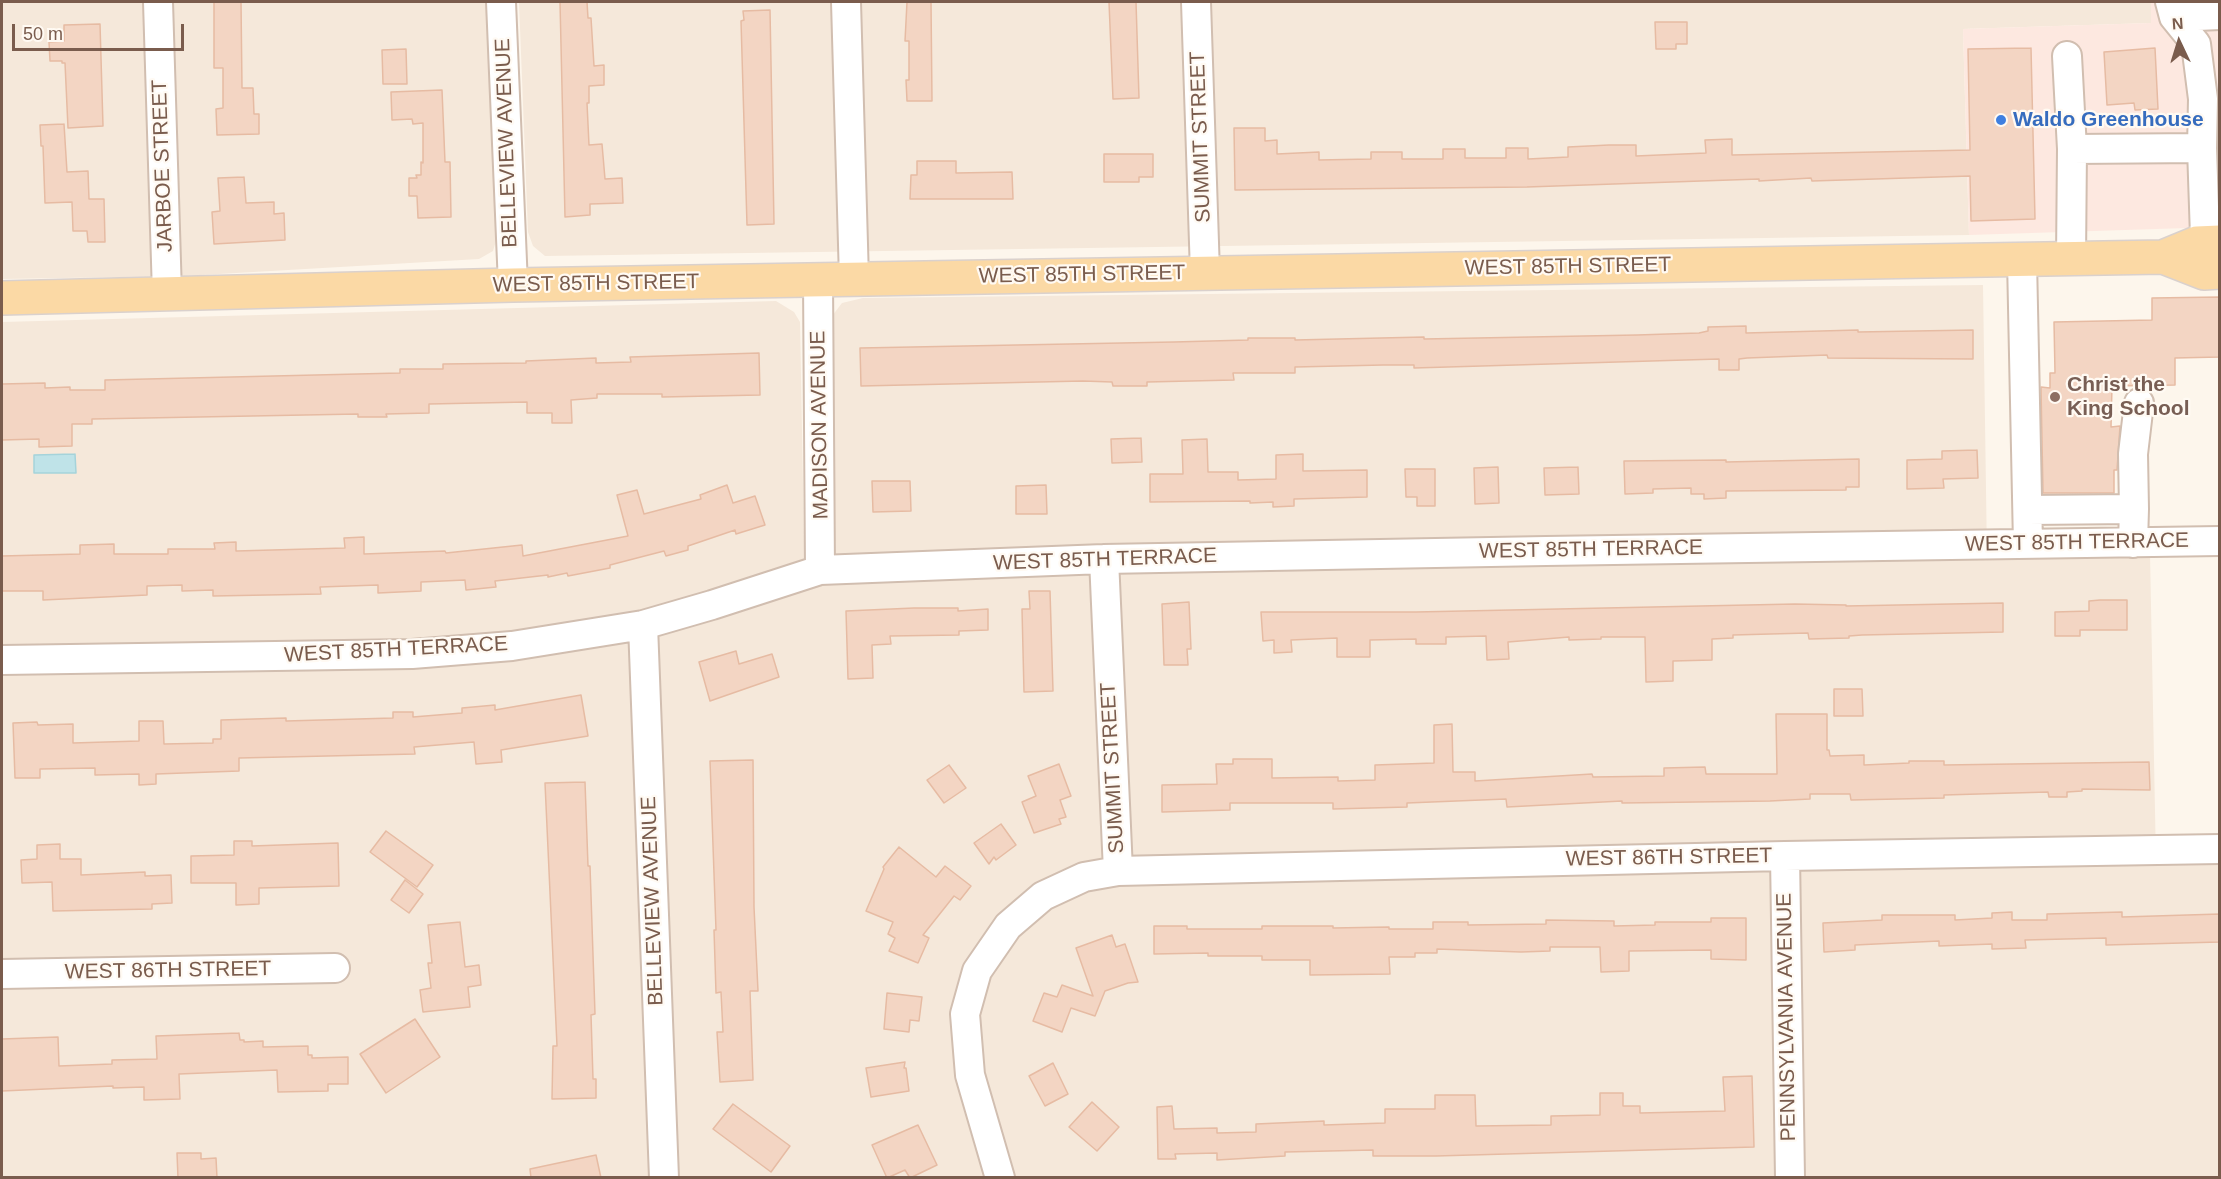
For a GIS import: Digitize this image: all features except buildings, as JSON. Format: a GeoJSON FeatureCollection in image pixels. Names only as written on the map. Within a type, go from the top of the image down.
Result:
{"type":"FeatureCollection","features":[{"type":"Feature","properties":{"kind":"main road","name":"WEST 85TH STREET"},"geometry":{"type":"LineString","coordinates":[[2,298],[513,285],[2213,257]]}},
{"type":"Feature","properties":{"kind":"street","name":"JARBOE STREET"},"geometry":{"type":"LineString","coordinates":[[158,2],[167,294]]}},
{"type":"Feature","properties":{"kind":"street","name":"BELLEVIEW AVENUE"},"geometry":{"type":"LineString","coordinates":[[501,2],[513,285]]}},
{"type":"Feature","properties":{"kind":"street"},"geometry":{"type":"LineString","coordinates":[[846,2],[854,279]]}},
{"type":"Feature","properties":{"kind":"street","name":"SUMMIT STREET"},"geometry":{"type":"LineString","coordinates":[[1196,2],[1205,273]]}},
{"type":"Feature","properties":{"kind":"street"},"geometry":{"type":"LineString","coordinates":[[2172,9],[2220,15]]}},
{"type":"Feature","properties":{"kind":"street"},"geometry":{"type":"LineString","coordinates":[[2172,9],[2209,65],[2203,99],[2202,148],[2212,189],[2213,257]]}},
{"type":"Feature","properties":{"kind":"street"},"geometry":{"type":"LineString","coordinates":[[2067,56],[2072,150],[2071,259]]}},
{"type":"Feature","properties":{"kind":"street"},"geometry":{"type":"LineString","coordinates":[[2072,150],[2202,148]]}},
{"type":"Feature","properties":{"kind":"street"},"geometry":{"type":"LineString","coordinates":[[2022,260],[2028,544]]}},
{"type":"Feature","properties":{"kind":"street","name":"MADISON AVENUE"},"geometry":{"type":"LineString","coordinates":[[818,280],[820,570]]}},
{"type":"Feature","properties":{"kind":"street"},"geometry":{"type":"LineString","coordinates":[[2133,543],[2133,454],[2139,403]]}},
{"type":"Feature","properties":{"kind":"street"},"geometry":{"type":"LineString","coordinates":[[2028,510],[2134,509]]}},
{"type":"Feature","properties":{"kind":"street","name":"WEST 85TH TERRACE"},"geometry":{"type":"LineString","coordinates":[[2,660],[412,654],[512,646],[643,625],[820,570],[1104,559],[2220,541]]}},
{"type":"Feature","properties":{"kind":"street","name":"SUMMIT STREET"},"geometry":{"type":"LineString","coordinates":[[1000,1178],[970,1075],[965,1014],[977,971],[1008,926],[1043,896],[1084,877],[1118,871],[1104,559]]}},
{"type":"Feature","properties":{"kind":"street","name":"BELLEVIEW AVENUE"},"geometry":{"type":"LineString","coordinates":[[643,625],[664,1178]]}},
{"type":"Feature","properties":{"kind":"street","name":"WEST 86TH STREET"},"geometry":{"type":"LineString","coordinates":[[1118,871],[2220,849]]}},
{"type":"Feature","properties":{"kind":"street","name":"PENNSYLVANIA AVENUE"},"geometry":{"type":"LineString","coordinates":[[1785,856],[1790,1178]]}},
{"type":"Feature","properties":{"kind":"street","name":"WEST 86TH STREET"},"geometry":{"type":"LineString","coordinates":[[2,974],[335,968]]}},
{"type":"Feature","properties":{"kind":"shaded area"},"geometry":{"type":"Polygon","coordinates":[[[2,2],[489,2],[498,234],[493,251],[479,259],[184,276],[2,279],[2,2]]]}},
{"type":"Feature","properties":{"kind":"shaded area"},"geometry":{"type":"Polygon","coordinates":[[[519,2],[2151,2],[2151,23],[1963,29],[1969,235],[545,256],[533,246],[528,232],[519,2]]]}},
{"type":"Feature","properties":{"kind":"shaded area"},"geometry":{"type":"Polygon","coordinates":[[[2151,2],[2219,2],[2219,227],[1969,235],[1963,29],[2151,23],[2151,2]]]}},
{"type":"Feature","properties":{"kind":"shaded area"},"geometry":{"type":"Polygon","coordinates":[[[1983,285],[1987,557],[2150,554],[2156,862],[2219,861],[2219,1177],[2,1177],[2,322],[776,301],[794,312],[800,322],[804,541],[820,580],[832,316],[842,303],[863,298],[1983,285]]]}},
{"type":"Feature","properties":{"kind":"water"},"geometry":{"type":"Polygon","coordinates":[[[75,454],[76,473],[34,473],[34,455],[75,454]]]}},
{"type":"Feature","properties":{"kind":"place","name":"Waldo Greenhouse"},"geometry":{"type":"Point","coordinates":[2001,120]}},
{"type":"Feature","properties":{"kind":"place","name":"Christ the King School"},"geometry":{"type":"Point","coordinates":[2055,397]}}]}
